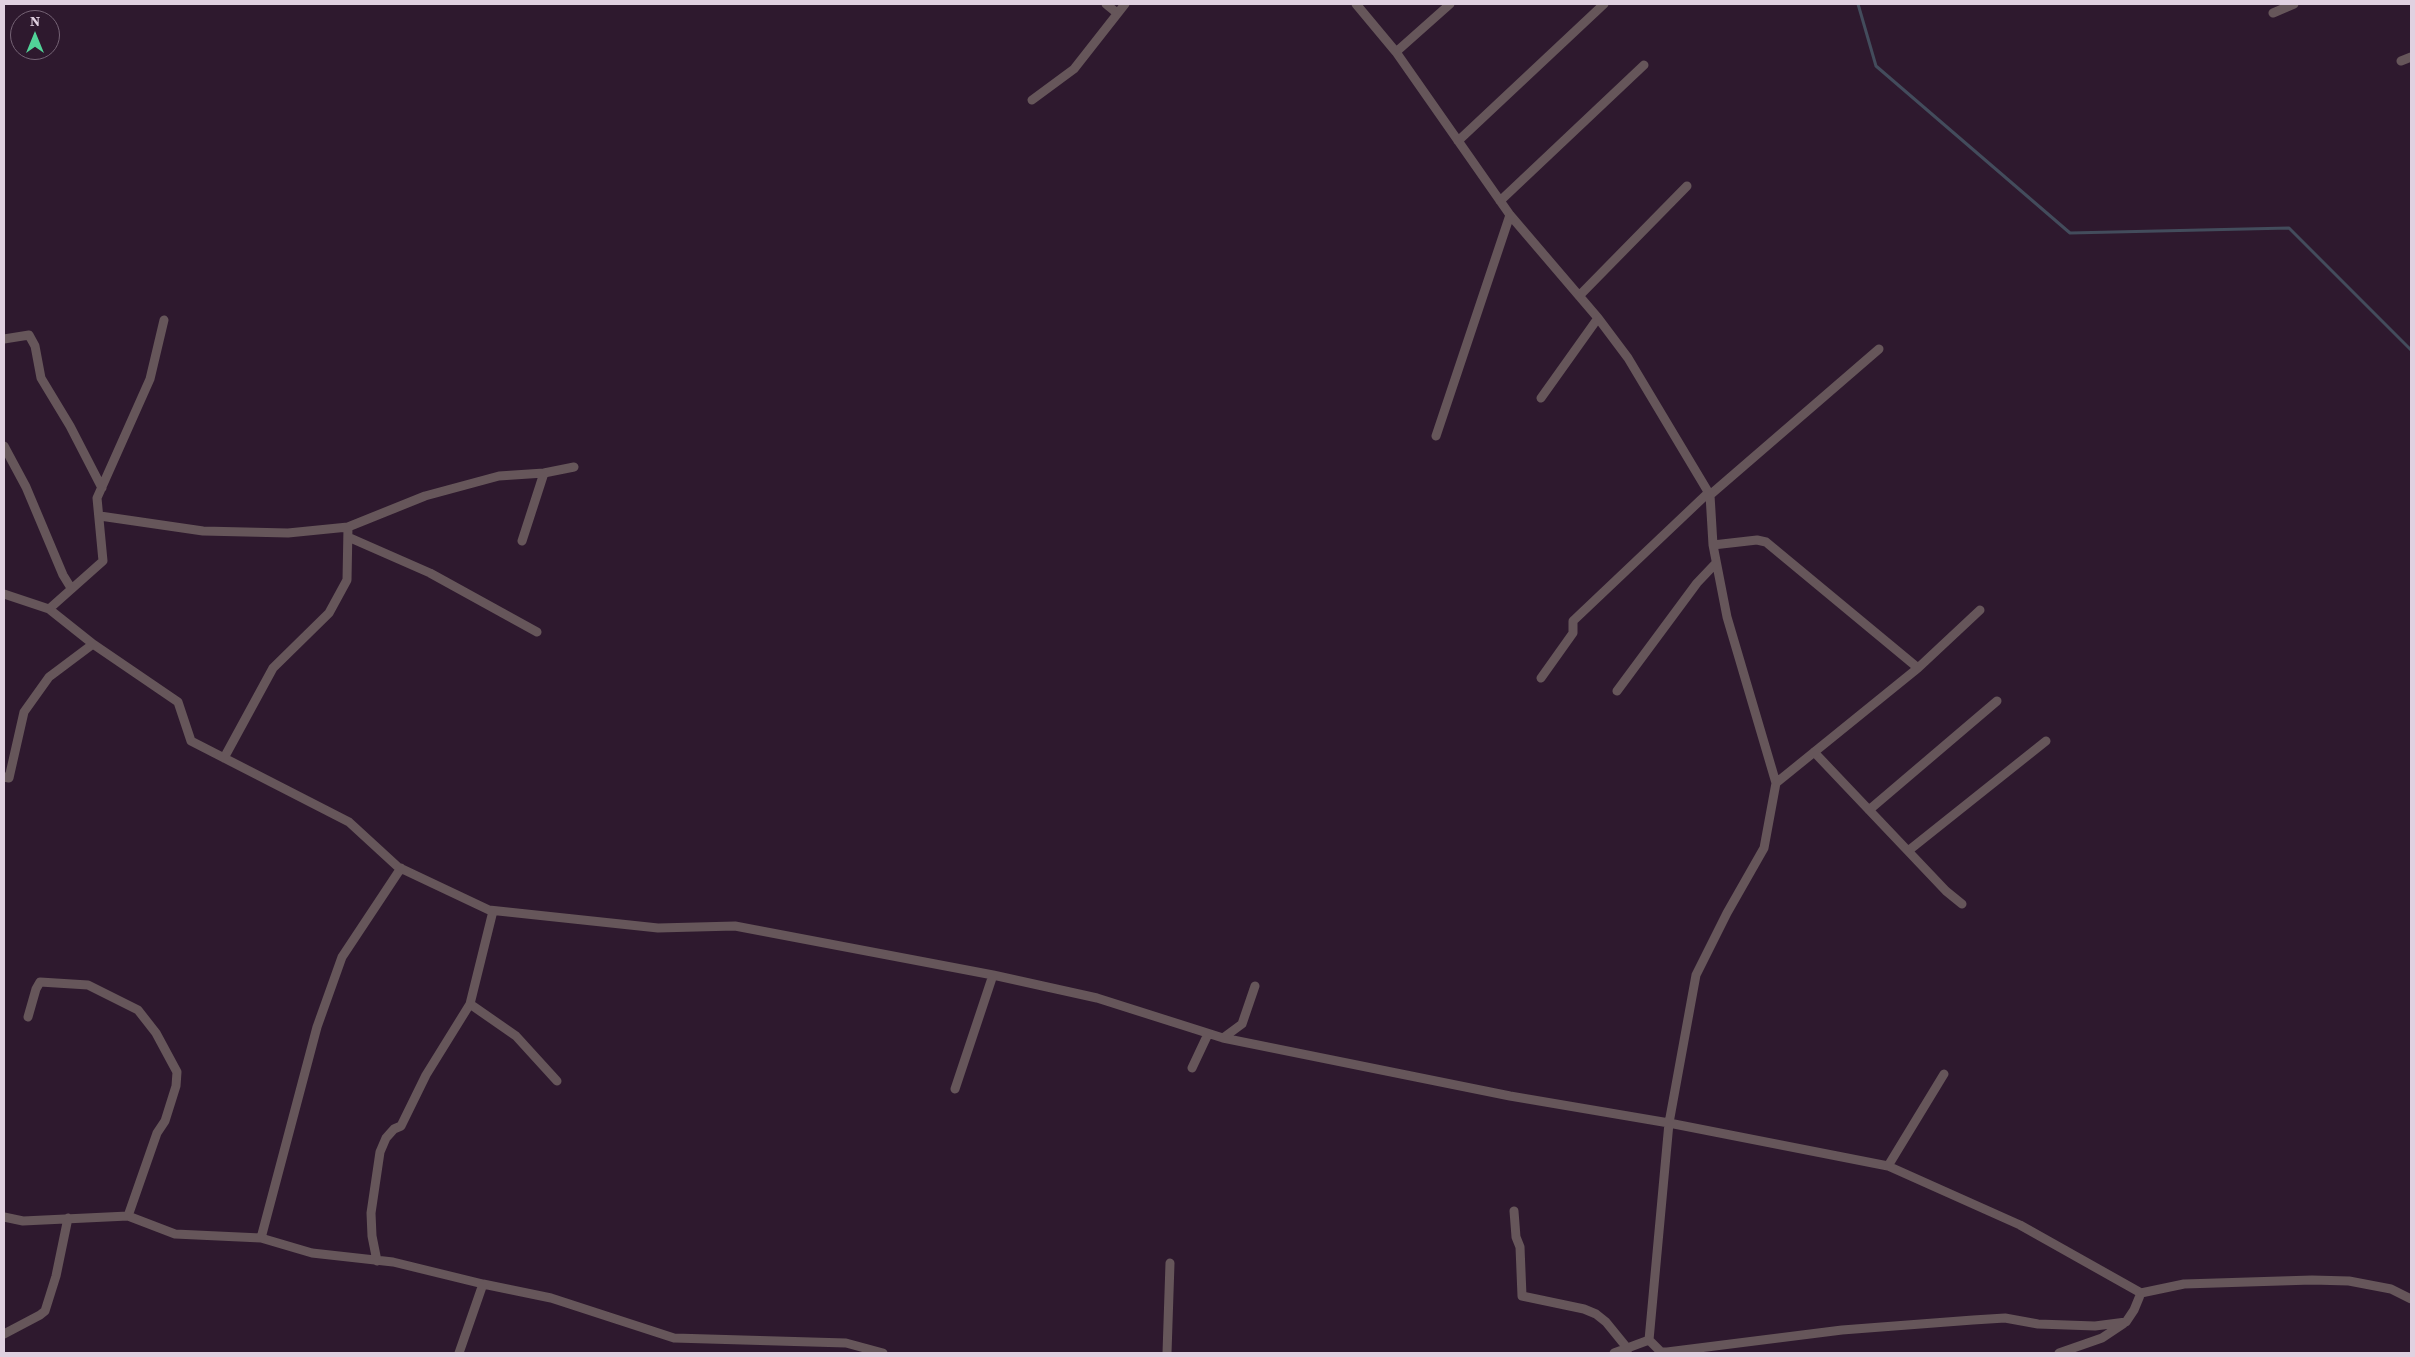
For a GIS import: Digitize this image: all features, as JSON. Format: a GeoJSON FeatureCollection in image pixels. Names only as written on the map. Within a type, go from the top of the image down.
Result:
{"type":"FeatureCollection","features":[{"type":"Feature","properties":{"kind":"street"},"geometry":{"type":"LineString","coordinates":[[1106,4],[1117,13]]}},
{"type":"Feature","properties":{"kind":"street"},"geometry":{"type":"LineString","coordinates":[[1032,100],[1074,69],[1125,4]]}},
{"type":"Feature","properties":{"kind":"street"},"geometry":{"type":"LineString","coordinates":[[1356,4],[1396,52],[1510,215],[1598,318],[1628,358],[1709,494],[1713,545],[1727,617],[1776,783],[1764,848],[1727,913],[1696,975],[1669,1123],[1649,1340],[1660,1352],[1667,1352],[1842,1330],[1973,1320],[2005,1318],[2038,1324],[2095,1326],[2126,1322]]}},
{"type":"Feature","properties":{"kind":"street"},"geometry":{"type":"LineString","coordinates":[[1396,52],[1450,4]]}},
{"type":"Feature","properties":{"kind":"street"},"geometry":{"type":"LineString","coordinates":[[1458,141],[1604,4]]}},
{"type":"Feature","properties":{"kind":"street"},"geometry":{"type":"LineString","coordinates":[[2273,13],[2294,4]]}},
{"type":"Feature","properties":{"kind":"street"},"geometry":{"type":"LineString","coordinates":[[2401,61],[2411,57]]}},
{"type":"Feature","properties":{"kind":"street"},"geometry":{"type":"LineString","coordinates":[[1500,201],[1644,65]]}},
{"type":"Feature","properties":{"kind":"street"},"geometry":{"type":"LineString","coordinates":[[1579,296],[1687,186]]}},
{"type":"Feature","properties":{"kind":"street"},"geometry":{"type":"LineString","coordinates":[[1436,436],[1510,215]]}},
{"type":"Feature","properties":{"kind":"street"},"geometry":{"type":"LineString","coordinates":[[1541,398],[1598,318]]}},
{"type":"Feature","properties":{"kind":"street"},"geometry":{"type":"LineString","coordinates":[[49,608],[103,561],[97,498],[150,379],[164,320]]}},
{"type":"Feature","properties":{"kind":"street"},"geometry":{"type":"LineString","coordinates":[[4,339],[29,335],[35,346],[41,378],[70,426],[102,488]]}},
{"type":"Feature","properties":{"kind":"street"},"geometry":{"type":"LineString","coordinates":[[1541,678],[1573,633],[1573,621],[1577,617],[1709,494],[1879,349]]}},
{"type":"Feature","properties":{"kind":"street"},"geometry":{"type":"LineString","coordinates":[[4,446],[26,487],[63,575],[71,588]]}},
{"type":"Feature","properties":{"kind":"street"},"geometry":{"type":"LineString","coordinates":[[100,516],[203,531],[348,532],[425,496],[500,476],[544,473],[574,467]]}},
{"type":"Feature","properties":{"kind":"street"},"geometry":{"type":"LineString","coordinates":[[522,541],[544,473]]}},
{"type":"Feature","properties":{"kind":"street"},"geometry":{"type":"LineString","coordinates":[[348,532],[537,632]]}},
{"type":"Feature","properties":{"kind":"street"},"geometry":{"type":"LineString","coordinates":[[224,758],[274,668],[329,613],[347,580],[348,532]]}},
{"type":"Feature","properties":{"kind":"street"},"geometry":{"type":"LineString","coordinates":[[1713,545],[1757,540],[1766,542],[1918,668]]}},
{"type":"Feature","properties":{"kind":"street"},"geometry":{"type":"LineString","coordinates":[[1617,692],[1697,583],[1716,563]]}},
{"type":"Feature","properties":{"kind":"street"},"geometry":{"type":"LineString","coordinates":[[4,594],[49,608],[93,644],[178,702],[191,741],[349,822],[401,868],[493,911],[658,928],[735,926],[993,974],[1097,998],[1222,1038],[1510,1096],[1669,1123],[1888,1166],[2020,1225],[2140,1293],[2184,1284],[2312,1280],[2350,1281],[2391,1289],[2411,1299]]}},
{"type":"Feature","properties":{"kind":"street"},"geometry":{"type":"LineString","coordinates":[[1776,783],[1918,668],[1980,610]]}},
{"type":"Feature","properties":{"kind":"street"},"geometry":{"type":"LineString","coordinates":[[4,777],[9,778],[24,712],[49,677],[93,644]]}},
{"type":"Feature","properties":{"kind":"street"},"geometry":{"type":"LineString","coordinates":[[1869,810],[1998,701]]}},
{"type":"Feature","properties":{"kind":"street"},"geometry":{"type":"LineString","coordinates":[[1908,851],[2046,741]]}},
{"type":"Feature","properties":{"kind":"street"},"geometry":{"type":"LineString","coordinates":[[1814,752],[1908,851],[1962,904]]}},
{"type":"Feature","properties":{"kind":"street"},"geometry":{"type":"LineString","coordinates":[[261,1238],[317,1027],[342,957],[401,868]]}},
{"type":"Feature","properties":{"kind":"street"},"geometry":{"type":"LineString","coordinates":[[377,1261],[372,1236],[371,1213],[380,1152],[386,1138],[394,1129],[401,1126],[426,1075],[470,1004],[493,911]]}},
{"type":"Feature","properties":{"kind":"street"},"geometry":{"type":"LineString","coordinates":[[955,1089],[993,974]]}},
{"type":"Feature","properties":{"kind":"street"},"geometry":{"type":"LineString","coordinates":[[28,1017],[36,989],[40,982],[88,985],[138,1010],[156,1033],[177,1072],[176,1086],[165,1120],[157,1133],[128,1216]]}},
{"type":"Feature","properties":{"kind":"street"},"geometry":{"type":"LineString","coordinates":[[1222,1038],[1242,1024],[1255,986]]}},
{"type":"Feature","properties":{"kind":"street"},"geometry":{"type":"LineString","coordinates":[[470,1004],[516,1036],[558,1081]]}},
{"type":"Feature","properties":{"kind":"street"},"geometry":{"type":"LineString","coordinates":[[1192,1068],[1208,1034]]}},
{"type":"Feature","properties":{"kind":"street"},"geometry":{"type":"LineString","coordinates":[[1888,1166],[1944,1074]]}},
{"type":"Feature","properties":{"kind":"street"},"geometry":{"type":"LineString","coordinates":[[1514,1211],[1516,1237],[1520,1247],[1522,1296],[1584,1309],[1596,1314],[1606,1322],[1628,1349]]}},
{"type":"Feature","properties":{"kind":"street"},"geometry":{"type":"LineString","coordinates":[[4,1217],[23,1221],[128,1216],[175,1234],[261,1238],[312,1253],[393,1262],[482,1284],[551,1298],[674,1338],[846,1343],[883,1353]]}},
{"type":"Feature","properties":{"kind":"street"},"geometry":{"type":"LineString","coordinates":[[4,1334],[45,1311],[56,1276],[68,1218]]}},
{"type":"Feature","properties":{"kind":"street"},"geometry":{"type":"LineString","coordinates":[[1167,1353],[1170,1263]]}},
{"type":"Feature","properties":{"kind":"street"},"geometry":{"type":"LineString","coordinates":[[459,1353],[482,1284]]}},
{"type":"Feature","properties":{"kind":"street"},"geometry":{"type":"LineString","coordinates":[[2059,1353],[2102,1338],[2126,1322],[2134,1310],[2140,1293]]}},
{"type":"Feature","properties":{"kind":"street"},"geometry":{"type":"LineString","coordinates":[[1614,1353],[1649,1340]]}},
{"type":"Feature","properties":{"kind":"waterway"},"geometry":{"type":"LineString","coordinates":[[1858,4],[1876,66],[2070,233],[2289,228],[2411,350]]}}]}
